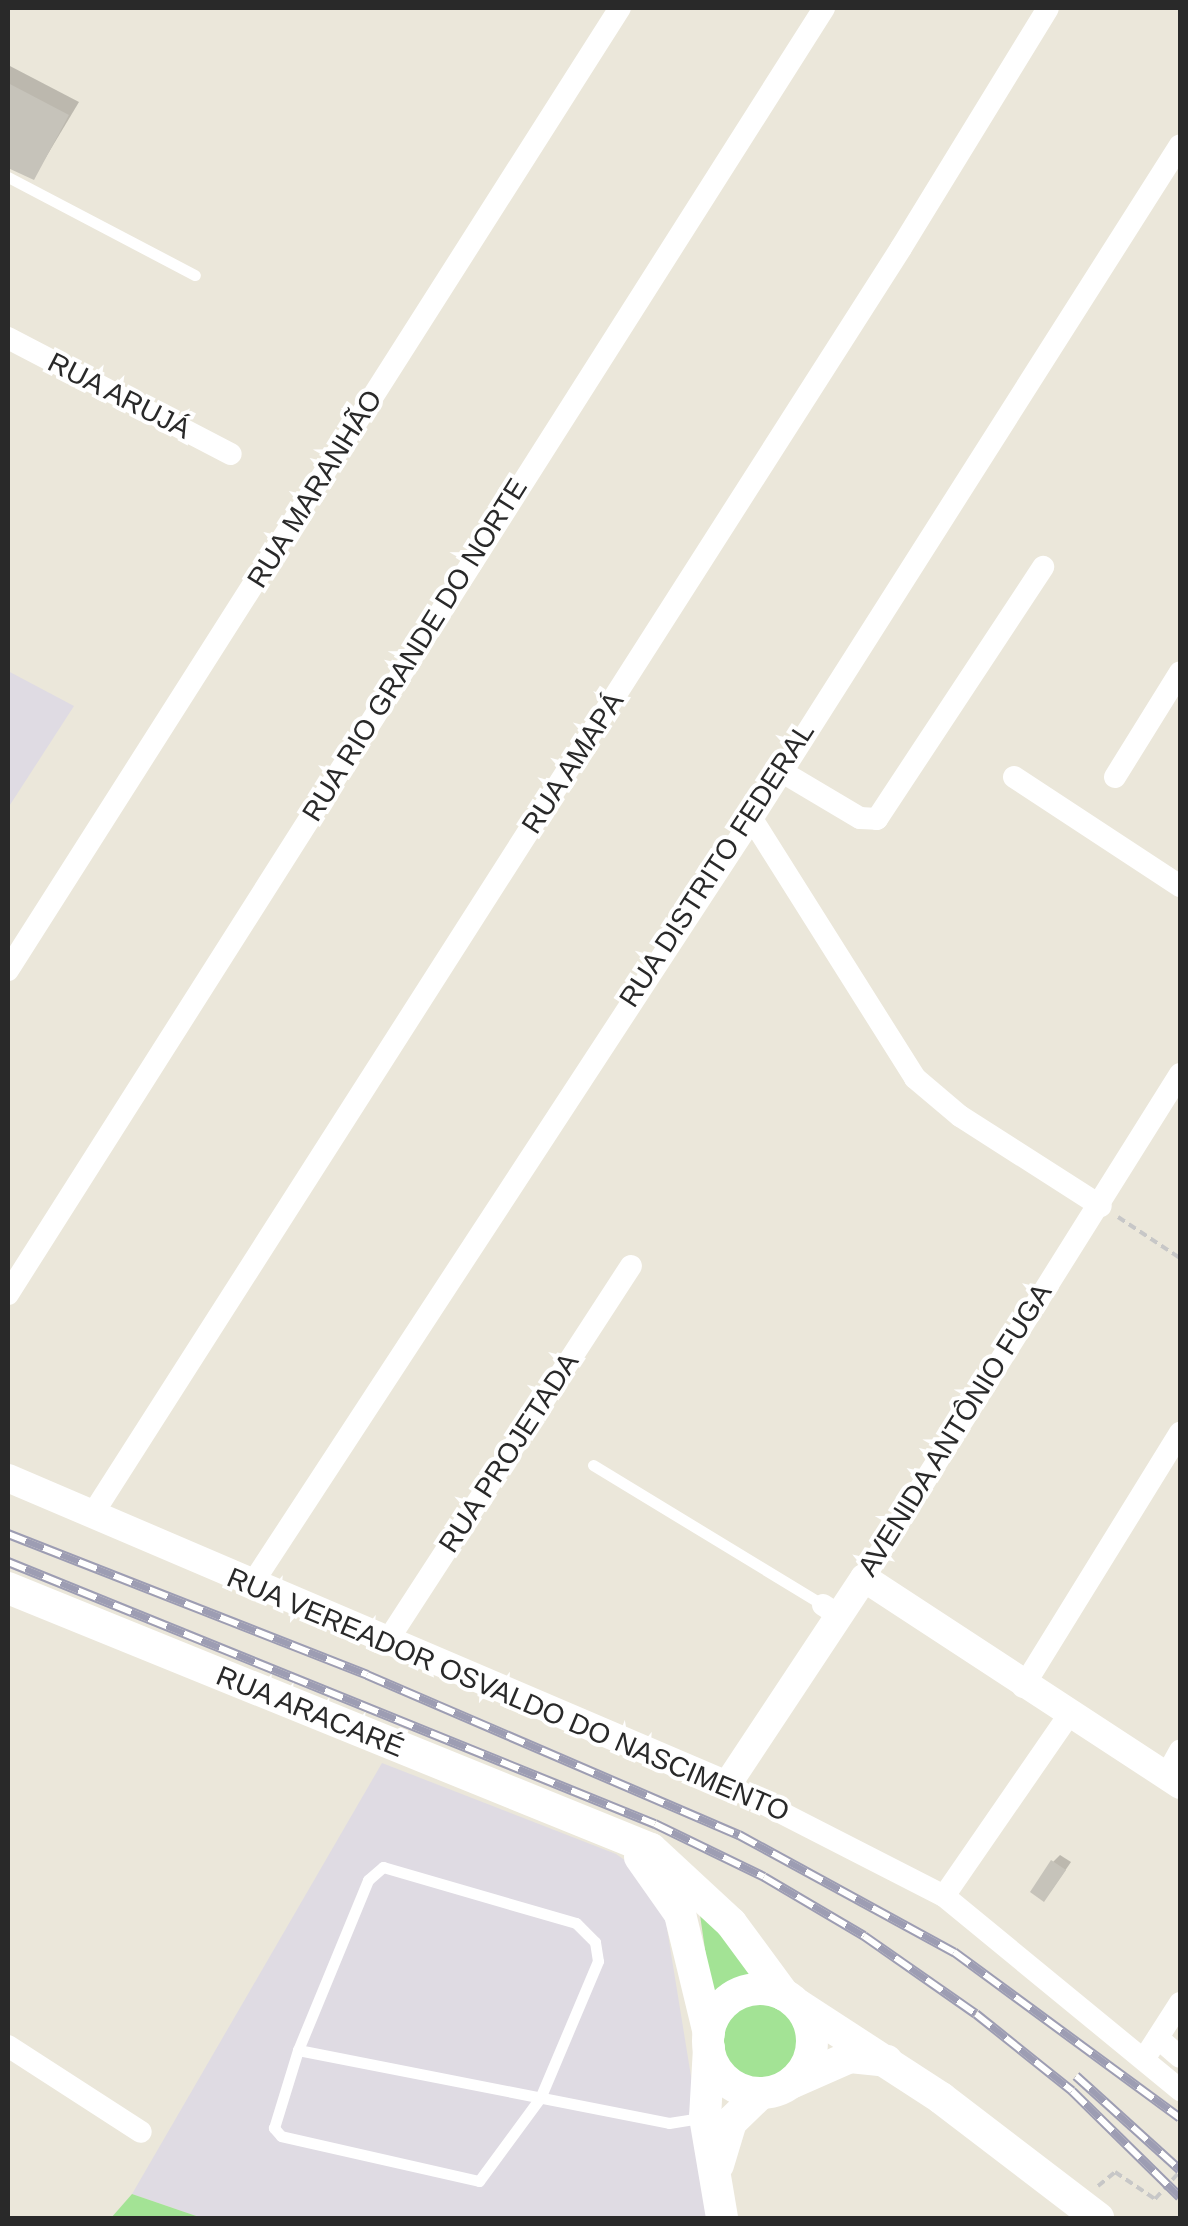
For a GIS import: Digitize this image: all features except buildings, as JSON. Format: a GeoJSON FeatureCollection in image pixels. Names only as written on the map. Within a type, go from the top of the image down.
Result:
{"type":"FeatureCollection","features":[{"type":"Feature","properties":{"kind":"main road","name":"RUA ARACARÉ"},"geometry":{"type":"LineString","coordinates":[[8,1588],[614,1834],[680,1870],[731,1923],[791,2000]]}},
{"type":"Feature","properties":{"kind":"main road","name":"RUA ARACARÉ"},"geometry":{"type":"LineString","coordinates":[[614,1834],[673,1899],[695,1960],[709,2041]]}},
{"type":"Feature","properties":{"kind":"main road"},"geometry":{"type":"LineString","coordinates":[[722,2218],[704,2117],[709,2041],[714,2018],[736,1995],[769,1990],[886,2061],[1098,2218]]}},
{"type":"Feature","properties":{"kind":"main road"},"geometry":{"type":"LineString","coordinates":[[791,2000],[812,2035],[811,2053],[793,2082]]}},
{"type":"Feature","properties":{"kind":"main road"},"geometry":{"type":"LineString","coordinates":[[709,2041],[726,2081],[760,2094]]}},
{"type":"Feature","properties":{"kind":"main road"},"geometry":{"type":"LineString","coordinates":[[716,2180],[732,2122],[760,2094],[850,2057],[886,2061]]}},
{"type":"Feature","properties":{"kind":"street","name":"RUA MARANHÃO"},"geometry":{"type":"LineString","coordinates":[[8,970],[620,8]]}},
{"type":"Feature","properties":{"kind":"street","name":"RUA RIO GRANDE DO NORTE"},"geometry":{"type":"LineString","coordinates":[[8,1294],[824,8]]}},
{"type":"Feature","properties":{"kind":"street","name":"RUA AMAPÁ"},"geometry":{"type":"LineString","coordinates":[[92,1515],[902,248],[1048,8]]}},
{"type":"Feature","properties":{"kind":"street","name":"RUA DISTRITO FEDERAL"},"geometry":{"type":"LineString","coordinates":[[252,1584],[752,819],[779,770],[1180,145]]}},
{"type":"Feature","properties":{"kind":"street","name":"RUA ARUJÁ"},"geometry":{"type":"LineString","coordinates":[[8,338],[231,454]]}},
{"type":"Feature","properties":{"kind":"street"},"geometry":{"type":"LineString","coordinates":[[779,770],[860,818],[877,818],[1044,567]]}},
{"type":"Feature","properties":{"kind":"street"},"geometry":{"type":"LineString","coordinates":[[1115,777],[1180,672]]}},
{"type":"Feature","properties":{"kind":"street"},"geometry":{"type":"LineString","coordinates":[[1014,777],[1180,886]]}},
{"type":"Feature","properties":{"kind":"street"},"geometry":{"type":"LineString","coordinates":[[752,819],[915,1078],[960,1116],[1101,1206]]}},
{"type":"Feature","properties":{"kind":"street","name":"AVENIDA ANTÔNIO FUGA"},"geometry":{"type":"LineString","coordinates":[[727,1785],[832,1610],[864,1578],[990,1370],[1101,1206],[1180,1074]]}},
{"type":"Feature","properties":{"kind":"street","name":"RUA PROJETADA"},"geometry":{"type":"LineString","coordinates":[[388,1640],[631,1266]]}},
{"type":"Feature","properties":{"kind":"street"},"geometry":{"type":"LineString","coordinates":[[1022,1687],[1180,1433]]}},
{"type":"Feature","properties":{"kind":"street","name":"RUA VEREADOR OSVALDO DO NASCIMENTO"},"geometry":{"type":"LineString","coordinates":[[8,1478],[727,1785],[944,1896],[1152,2047],[1180,2090]]}},
{"type":"Feature","properties":{"kind":"street"},"geometry":{"type":"LineString","coordinates":[[864,1578],[1022,1687],[1173,1780],[1180,1751]]}},
{"type":"Feature","properties":{"kind":"street"},"geometry":{"type":"LineString","coordinates":[[944,1896],[1068,1716]]}},
{"type":"Feature","properties":{"kind":"street"},"geometry":{"type":"LineString","coordinates":[[1180,2004],[1152,2047],[1180,2058]]}},
{"type":"Feature","properties":{"kind":"street"},"geometry":{"type":"LineString","coordinates":[[8,2046],[141,2132]]}},
{"type":"Feature","properties":{"kind":"lane"},"geometry":{"type":"LineString","coordinates":[[8,177],[195,275]]}},
{"type":"Feature","properties":{"kind":"lane"},"geometry":{"type":"LineString","coordinates":[[593,1465],[832,1610]]}},
{"type":"Feature","properties":{"kind":"lane"},"geometry":{"type":"LineString","coordinates":[[384,1867],[576,1923],[595,1942],[598,1961],[540,2098],[479,2181],[281,2136],[274,2128],[298,2050],[368,1880],[384,1867]]}},
{"type":"Feature","properties":{"kind":"lane"},"geometry":{"type":"LineString","coordinates":[[298,2050],[669,2123],[704,2117]]}},
{"type":"Feature","properties":{"kind":"path"},"geometry":{"type":"LineString","coordinates":[[1101,1206],[1180,1258]]}},
{"type":"Feature","properties":{"kind":"path"},"geometry":{"type":"LineString","coordinates":[[1114,2172],[1155,2199],[1180,2171]]}},
{"type":"Feature","properties":{"kind":"shaded area"},"geometry":{"type":"Polygon","coordinates":[[[8,671],[74,706],[8,808],[8,671]]]}},
{"type":"Feature","properties":{"kind":"shaded area"},"geometry":{"type":"Polygon","coordinates":[[[382,1763],[616,1854],[642,1872],[664,1910],[714,2218],[202,2218],[132,2194],[382,1763]]]}},
{"type":"Feature","properties":{"kind":"green space"},"geometry":{"type":"Polygon","coordinates":[[[700,1915],[721,1925],[762,1981],[741,1985],[713,2004],[700,1915]]]}},
{"type":"Feature","properties":{"kind":"green space"},"geometry":{"type":"Polygon","coordinates":[[[760,2001],[776,2004],[790,2013],[799,2027],[799,2059],[790,2073],[776,2082],[760,2085],[744,2082],[730,2073],[721,2059],[718,2043],[721,2027],[730,2013],[744,2004],[760,2001]]]}},
{"type":"Feature","properties":{"kind":"green space"},"geometry":{"type":"Polygon","coordinates":[[[132,2194],[202,2218],[111,2218],[132,2194]]]}},
{"type":"Feature","properties":{"kind":"railway"},"geometry":{"type":"LineString","coordinates":[[8,1534],[367,1675],[739,1835],[954,1952],[1180,2118]]}},
{"type":"Feature","properties":{"kind":"railway"},"geometry":{"type":"LineString","coordinates":[[8,1562],[655,1824],[764,1877],[864,1936],[976,2014],[1072,2091],[1180,2197]]}},
{"type":"Feature","properties":{"kind":"railway"},"geometry":{"type":"LineString","coordinates":[[1076,2076],[1180,2170]]}}]}
